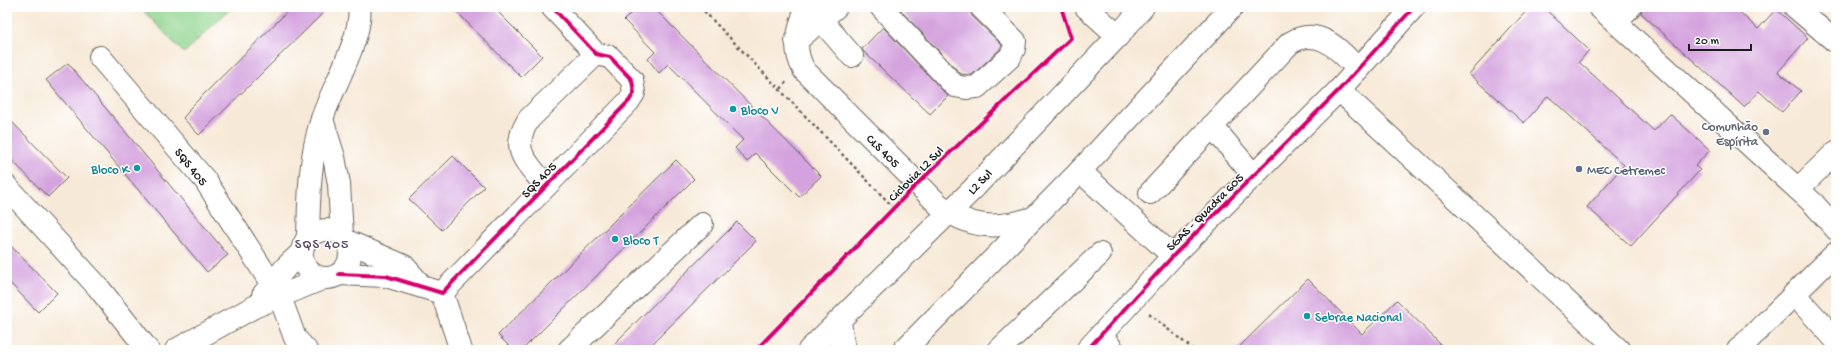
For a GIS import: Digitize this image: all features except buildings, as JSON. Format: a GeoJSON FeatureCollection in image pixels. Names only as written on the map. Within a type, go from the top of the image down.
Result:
{"type":"FeatureCollection","features":[{"type":"Feature","properties":{"kind":"street"},"geometry":{"type":"LineString","coordinates":[[359,7],[360,13],[356,34],[322,119],[312,156],[305,246],[306,266],[311,272],[332,276],[386,276],[432,289]]}},
{"type":"Feature","properties":{"kind":"street","name":"SQS 405"},"geometry":{"type":"LineString","coordinates":[[432,289],[545,185],[629,101],[634,93],[632,80],[615,61],[610,57],[596,54],[552,7]]}},
{"type":"Feature","properties":{"kind":"street"},"geometry":{"type":"LineString","coordinates":[[881,7],[955,86],[966,88],[977,86],[1010,56],[1014,49],[1015,41],[981,7]]}},
{"type":"Feature","properties":{"kind":"street"},"geometry":{"type":"LineString","coordinates":[[1086,7],[1118,36]]}},
{"type":"Feature","properties":{"kind":"street","name":"L2 Sul"},"geometry":{"type":"LineString","coordinates":[[809,350],[840,322],[948,212],[972,190],[1118,36],[1143,7]]}},
{"type":"Feature","properties":{"kind":"street"},"geometry":{"type":"LineString","coordinates":[[904,350],[1080,171],[1232,7]]}},
{"type":"Feature","properties":{"kind":"street","name":"SGAS - Quadra 605"},"geometry":{"type":"LineString","coordinates":[[1100,345],[1133,300],[1174,256],[1339,90],[1414,7]]}},
{"type":"Feature","properties":{"kind":"street"},"geometry":{"type":"LineString","coordinates":[[1599,7],[1623,15],[1798,189],[1832,215]]}},
{"type":"Feature","properties":{"kind":"street"},"geometry":{"type":"LineString","coordinates":[[1795,7],[1836,42]]}},
{"type":"Feature","properties":{"kind":"street"},"geometry":{"type":"LineString","coordinates":[[821,12],[852,56]]}},
{"type":"Feature","properties":{"kind":"street","name":"CLS 405"},"geometry":{"type":"LineString","coordinates":[[821,12],[796,41],[799,61],[804,70],[917,184],[948,212],[965,221],[990,226],[1013,224],[1033,218]]}},
{"type":"Feature","properties":{"kind":"street"},"geometry":{"type":"LineString","coordinates":[[1150,193],[1290,43],[1295,40],[1311,37],[1333,44],[1358,69]]}},
{"type":"Feature","properties":{"kind":"street","name":"SQS 405"},"geometry":{"type":"LineString","coordinates":[[545,185],[521,153],[519,143],[522,130],[529,119],[596,54]]}},
{"type":"Feature","properties":{"kind":"street","name":"SQS 405"},"geometry":{"type":"LineString","coordinates":[[100,57],[205,180],[240,232],[276,291],[295,338],[306,350]]}},
{"type":"Feature","properties":{"kind":"street"},"geometry":{"type":"LineString","coordinates":[[1339,90],[1619,350]]}},
{"type":"Feature","properties":{"kind":"street"},"geometry":{"type":"LineString","coordinates":[[176,350],[254,307],[276,291],[332,276],[349,263],[350,248],[344,238],[339,184],[334,157],[322,119]]}},
{"type":"Feature","properties":{"kind":"street"},"geometry":{"type":"LineString","coordinates":[[1212,126],[1254,176]]}},
{"type":"Feature","properties":{"kind":"street"},"geometry":{"type":"LineString","coordinates":[[1798,189],[1836,152]]}},
{"type":"Feature","properties":{"kind":"street"},"geometry":{"type":"LineString","coordinates":[[1080,171],[1174,256]]}},
{"type":"Feature","properties":{"kind":"street"},"geometry":{"type":"LineString","coordinates":[[7,187],[98,287],[148,350]]}},
{"type":"Feature","properties":{"kind":"street"},"geometry":{"type":"LineString","coordinates":[[570,350],[702,224]]}},
{"type":"Feature","properties":{"kind":"street"},"geometry":{"type":"LineString","coordinates":[[276,291],[286,267],[305,246],[320,231],[335,232],[344,238],[404,266],[432,289],[461,350]]}},
{"type":"Feature","properties":{"kind":"street"},"geometry":{"type":"LineString","coordinates":[[1738,350],[1836,253]]}},
{"type":"Feature","properties":{"kind":"street"},"geometry":{"type":"LineString","coordinates":[[1012,346],[1100,254]]}},
{"type":"Feature","properties":{"kind":"street"},"geometry":{"type":"LineString","coordinates":[[1794,294],[1836,340]]}},
{"type":"Feature","properties":{"kind":"street"},"geometry":{"type":"LineString","coordinates":[[840,322],[844,350]]}},
{"type":"Feature","properties":{"kind":"street"},"geometry":{"type":"LineString","coordinates":[[1830,350],[1836,344]]}},
{"type":"Feature","properties":{"kind":"path"},"geometry":{"type":"LineString","coordinates":[[700,7],[894,208]]}},
{"type":"Feature","properties":{"kind":"path"},"geometry":{"type":"LineString","coordinates":[[1133,300],[1194,350]]}},
{"type":"Feature","properties":{"kind":"green space"},"geometry":{"type":"Polygon","coordinates":[[[140,7],[232,7],[184,53],[140,7]]]}},
{"type":"Feature","properties":{"kind":"cycle path"},"geometry":{"type":"LineString","coordinates":[[339,274],[386,276],[442,293],[629,101],[634,93],[632,80],[610,57],[596,54],[552,7]]}},
{"type":"Feature","properties":{"kind":"cycle path","name":"Ciclovia L2 Sul"},"geometry":{"type":"LineString","coordinates":[[756,350],[917,184],[1071,38],[1061,7]]}},
{"type":"Feature","properties":{"kind":"cycle path"},"geometry":{"type":"LineString","coordinates":[[1087,350],[1173,256],[1339,90],[1414,7]]}},
{"type":"Feature","properties":{"kind":"place","name":"Bloco V"},"geometry":{"type":"Point","coordinates":[733,109]}},
{"type":"Feature","properties":{"kind":"place","name":"Comunhão Espírita"},"geometry":{"type":"Point","coordinates":[1766,132]}},
{"type":"Feature","properties":{"kind":"place","name":"Bloco K"},"geometry":{"type":"Point","coordinates":[137,168]}},
{"type":"Feature","properties":{"kind":"place","name":"MEC Cetremec"},"geometry":{"type":"Point","coordinates":[1579,169]}},
{"type":"Feature","properties":{"kind":"place","name":"Bloco T"},"geometry":{"type":"Point","coordinates":[615,239]}},
{"type":"Feature","properties":{"kind":"place","name":"Sebrae Nacional"},"geometry":{"type":"Point","coordinates":[1307,316]}},
{"type":"Feature","properties":{"kind":"district","name":"SQS 405"},"geometry":{"type":"Point","coordinates":[322,243]}}]}
